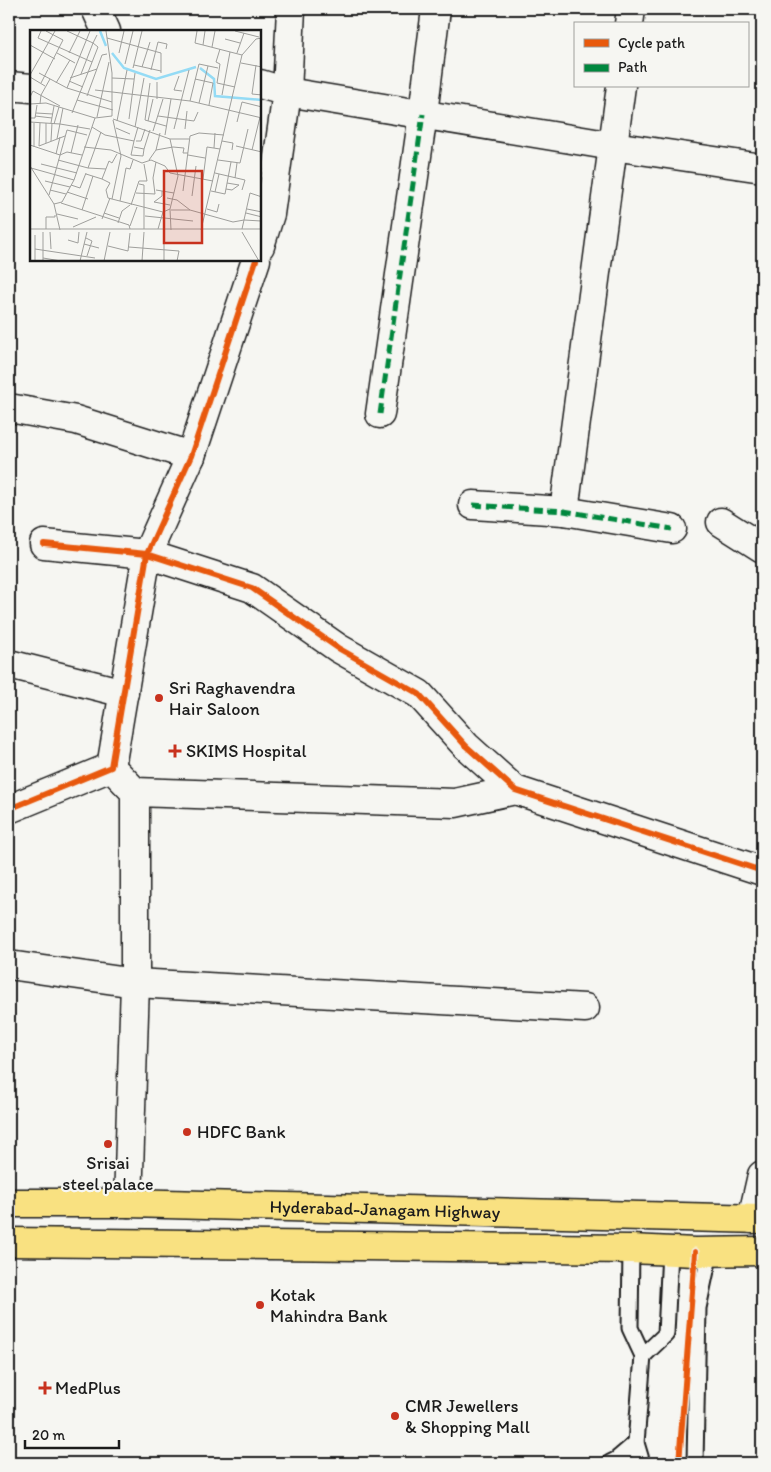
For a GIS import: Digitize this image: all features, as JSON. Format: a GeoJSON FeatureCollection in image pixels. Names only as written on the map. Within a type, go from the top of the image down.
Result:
{"type":"FeatureCollection","features":[{"type":"Feature","properties":{"kind":"highway","name":"Hyderabad-Janagam Highway"},"geometry":{"type":"LineString","coordinates":[[9,1203],[318,1208],[757,1219]]}},
{"type":"Feature","properties":{"kind":"highway"},"geometry":{"type":"LineString","coordinates":[[316,1245],[318,1208]]}},
{"type":"Feature","properties":{"kind":"highway","name":"Hyderabad-Janagam Highway"},"geometry":{"type":"LineString","coordinates":[[9,1242],[632,1249],[710,1252],[762,1251]]}},
{"type":"Feature","properties":{"kind":"street"},"geometry":{"type":"LineString","coordinates":[[96,9],[106,30]]}},
{"type":"Feature","properties":{"kind":"street"},"geometry":{"type":"LineString","coordinates":[[261,243],[270,214],[287,92],[291,9]]}},
{"type":"Feature","properties":{"kind":"street"},"geometry":{"type":"LineString","coordinates":[[380,414],[424,114],[436,9]]}},
{"type":"Feature","properties":{"kind":"street"},"geometry":{"type":"LineString","coordinates":[[629,22],[631,9]]}},
{"type":"Feature","properties":{"kind":"street"},"geometry":{"type":"LineString","coordinates":[[261,84],[287,92],[613,146],[762,168]]}},
{"type":"Feature","properties":{"kind":"street"},"geometry":{"type":"LineString","coordinates":[[9,86],[30,88]]}},
{"type":"Feature","properties":{"kind":"street"},"geometry":{"type":"LineString","coordinates":[[564,511],[621,88]]}},
{"type":"Feature","properties":{"kind":"street"},"geometry":{"type":"LineString","coordinates":[[111,766],[147,554],[191,456],[256,261]]}},
{"type":"Feature","properties":{"kind":"street"},"geometry":{"type":"LineString","coordinates":[[9,408],[76,420],[191,456]]}},
{"type":"Feature","properties":{"kind":"street"},"geometry":{"type":"LineString","coordinates":[[473,504],[564,511],[672,529]]}},
{"type":"Feature","properties":{"kind":"street"},"geometry":{"type":"LineString","coordinates":[[721,522],[762,548]]}},
{"type":"Feature","properties":{"kind":"street"},"geometry":{"type":"LineString","coordinates":[[44,544],[147,554],[252,588],[338,648],[419,694],[466,746],[516,790],[762,871]]}},
{"type":"Feature","properties":{"kind":"street"},"geometry":{"type":"LineString","coordinates":[[9,664],[124,692]]}},
{"type":"Feature","properties":{"kind":"street"},"geometry":{"type":"LineString","coordinates":[[111,766],[135,792],[135,983],[128,1204]]}},
{"type":"Feature","properties":{"kind":"street"},"geometry":{"type":"LineString","coordinates":[[9,809],[111,766]]}},
{"type":"Feature","properties":{"kind":"street"},"geometry":{"type":"LineString","coordinates":[[135,792],[455,804],[516,790]]}},
{"type":"Feature","properties":{"kind":"street"},"geometry":{"type":"LineString","coordinates":[[9,965],[135,983],[585,1008]]}},
{"type":"Feature","properties":{"kind":"street"},"geometry":{"type":"LineString","coordinates":[[757,1219],[762,1175]]}},
{"type":"Feature","properties":{"kind":"lane"},"geometry":{"type":"LineString","coordinates":[[632,1249],[630,1328],[643,1356],[636,1442],[642,1463]]}},
{"type":"Feature","properties":{"kind":"lane"},"geometry":{"type":"LineString","coordinates":[[643,1356],[666,1334],[670,1251]]}},
{"type":"Feature","properties":{"kind":"lane"},"geometry":{"type":"LineString","coordinates":[[695,1463],[698,1308],[710,1252]]}},
{"type":"Feature","properties":{"kind":"lane"},"geometry":{"type":"LineString","coordinates":[[610,1463],[636,1442]]}},
{"type":"Feature","properties":{"kind":"marked path"},"geometry":{"type":"LineString","coordinates":[[380,414],[423,114]]}},
{"type":"Feature","properties":{"kind":"marked path"},"geometry":{"type":"LineString","coordinates":[[473,505],[564,511],[672,529]]}},
{"type":"Feature","properties":{"kind":"cycle path"},"geometry":{"type":"LineString","coordinates":[[9,809],[111,767],[147,554],[191,456],[256,261]]}},
{"type":"Feature","properties":{"kind":"cycle path"},"geometry":{"type":"LineString","coordinates":[[44,544],[147,554],[252,588],[338,648],[419,694],[466,746],[515,790],[762,871]]}},
{"type":"Feature","properties":{"kind":"cycle path"},"geometry":{"type":"LineString","coordinates":[[679,1463],[695,1252]]}},
{"type":"Feature","properties":{"kind":"place","name":"Sri Raghavendra Hair Saloon"},"geometry":{"type":"Point","coordinates":[159,698]}},
{"type":"Feature","properties":{"kind":"place","name":"SKIMS Hospital"},"geometry":{"type":"Point","coordinates":[175,751]}},
{"type":"Feature","properties":{"kind":"place","name":"HDFC Bank"},"geometry":{"type":"Point","coordinates":[187,1132]}},
{"type":"Feature","properties":{"kind":"place","name":"Srisai steel palace"},"geometry":{"type":"Point","coordinates":[108,1144]}},
{"type":"Feature","properties":{"kind":"place","name":"Kotak Mahindra Bank"},"geometry":{"type":"Point","coordinates":[260,1305]}},
{"type":"Feature","properties":{"kind":"place","name":"MedPlus"},"geometry":{"type":"Point","coordinates":[45,1388]}},
{"type":"Feature","properties":{"kind":"place","name":"CMR Jewellers & Shopping Mall"},"geometry":{"type":"Point","coordinates":[395,1416]}}]}
